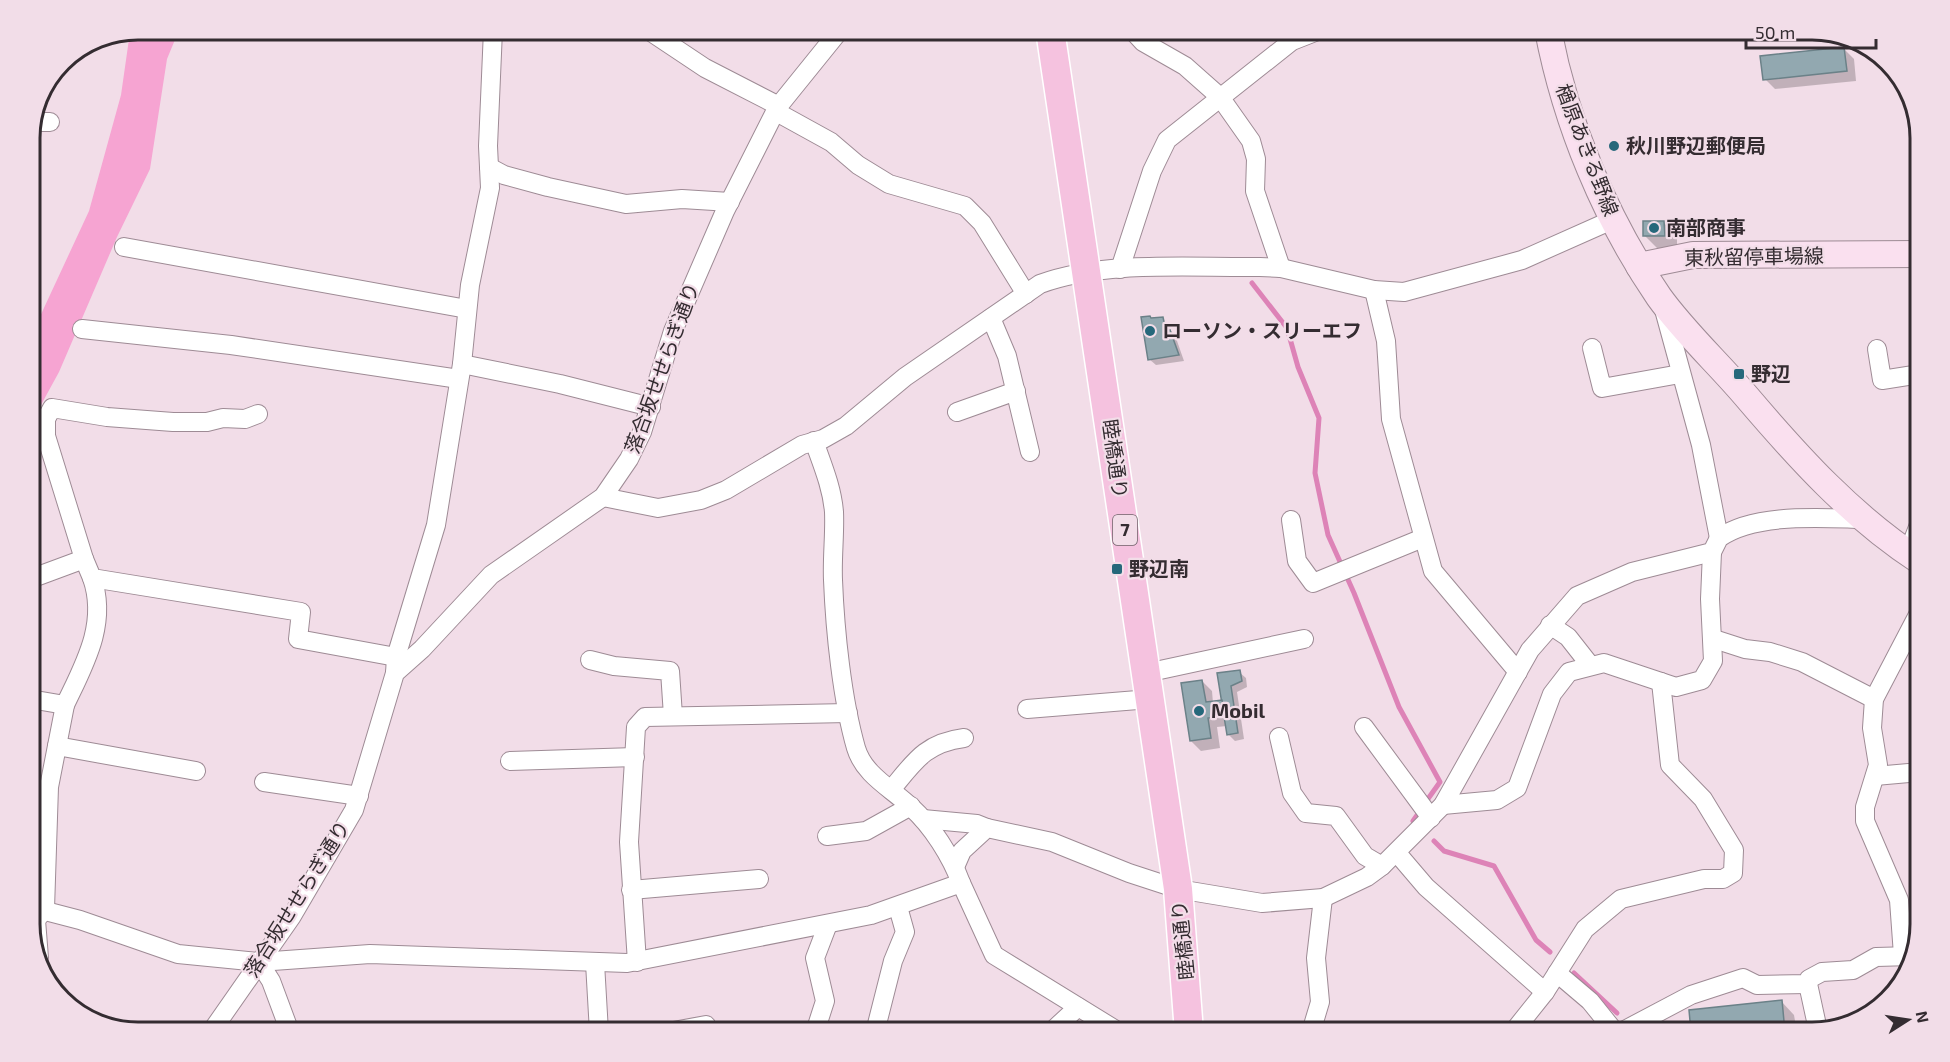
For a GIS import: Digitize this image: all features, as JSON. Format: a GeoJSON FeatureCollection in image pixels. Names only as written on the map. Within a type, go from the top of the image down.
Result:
{"type":"FeatureCollection","features":[{"type":"Feature","properties":{"kind":"main road","name":"睦橋通り"},"geometry":{"type":"LineString","coordinates":[[1052,40],[1178,889],[1189,1022]]}},
{"type":"Feature","properties":{"kind":"main road","name":"楢原あきる野線"},"geometry":{"type":"LineString","coordinates":[[1550,40],[1576,130],[1612,220],[1639,266]]}},
{"type":"Feature","properties":{"kind":"main road","name":"東秋留停車場線"},"geometry":{"type":"LineString","coordinates":[[1639,266],[1693,255],[1909,254]]}},
{"type":"Feature","properties":{"kind":"main road"},"geometry":{"type":"LineString","coordinates":[[1639,266],[1661,299],[1779,435],[1861,519],[1910,554]]}},
{"type":"Feature","properties":{"kind":"street"},"geometry":{"type":"LineString","coordinates":[[92,579],[301,612],[298,639],[395,665],[436,525],[460,371],[467,309],[490,188],[494,40]]}},
{"type":"Feature","properties":{"kind":"street"},"geometry":{"type":"LineString","coordinates":[[663,40],[705,68],[773,103],[782,115],[810,128],[889,184],[965,206],[982,223],[1026,294]]}},
{"type":"Feature","properties":{"kind":"street","name":"落合坂せせらぎ通り"},"geometry":{"type":"LineString","coordinates":[[217,1022],[318,873],[359,796],[395,665],[422,649],[491,575],[603,497],[629,459],[651,407],[673,331],[730,202],[777,108],[832,40]]}},
{"type":"Feature","properties":{"kind":"street"},"geometry":{"type":"LineString","coordinates":[[1141,40],[1185,66],[1220,97],[1251,141],[1256,159],[1255,191],[1281,268]]}},
{"type":"Feature","properties":{"kind":"street"},"geometry":{"type":"LineString","coordinates":[[1120,269],[1152,171],[1167,140],[1295,40]]}},
{"type":"Feature","properties":{"kind":"street"},"geometry":{"type":"LineString","coordinates":[[489,167],[504,175],[548,187],[626,204],[682,199],[730,202]]}},
{"type":"Feature","properties":{"kind":"street"},"geometry":{"type":"LineString","coordinates":[[603,497],[658,508],[701,500],[726,490],[802,445],[846,426],[904,377],[1040,284],[1086,270],[1281,268],[1374,290],[1404,292],[1522,260],[1612,220]]}},
{"type":"Feature","properties":{"kind":"street"},"geometry":{"type":"LineString","coordinates":[[124,247],[467,309]]}},
{"type":"Feature","properties":{"kind":"street"},"geometry":{"type":"LineString","coordinates":[[1374,290],[1386,347],[1391,419],[1433,571],[1518,672]]}},
{"type":"Feature","properties":{"kind":"street"},"geometry":{"type":"LineString","coordinates":[[1430,809],[1497,800],[1517,788],[1551,694],[1569,672],[1604,663],[1676,687],[1702,680],[1713,661],[1714,639],[1710,599],[1715,545],[1701,445],[1661,299]]}},
{"type":"Feature","properties":{"kind":"street"},"geometry":{"type":"LineString","coordinates":[[991,318],[1007,356],[1030,452]]}},
{"type":"Feature","properties":{"kind":"street"},"geometry":{"type":"LineString","coordinates":[[82,329],[560,384],[651,407]]}},
{"type":"Feature","properties":{"kind":"street"},"geometry":{"type":"LineString","coordinates":[[1592,348],[1602,387],[1680,374]]}},
{"type":"Feature","properties":{"kind":"street"},"geometry":{"type":"LineString","coordinates":[[1877,349],[1882,380],[1909,376]]}},
{"type":"Feature","properties":{"kind":"street"},"geometry":{"type":"LineString","coordinates":[[957,412],[1016,391]]}},
{"type":"Feature","properties":{"kind":"street"},"geometry":{"type":"LineString","coordinates":[[41,877],[57,746],[65,705],[90,653],[95,633],[97,594],[46,436],[46,419],[52,408],[107,417],[173,422],[207,422],[223,418],[245,420],[258,414]]}},
{"type":"Feature","properties":{"kind":"street"},"geometry":{"type":"LineString","coordinates":[[814,441],[829,485],[834,511],[833,583],[848,713],[862,762],[917,813],[958,875],[994,955],[1103,1022]]}},
{"type":"Feature","properties":{"kind":"street"},"geometry":{"type":"LineString","coordinates":[[827,836],[866,831],[917,813],[1052,842],[1129,873],[1178,889],[1262,903],[1323,898],[1367,877],[1397,853],[1430,809],[1530,650],[1577,596],[1632,572],[1715,545],[1750,526],[1801,518],[1861,519]]}},
{"type":"Feature","properties":{"kind":"street"},"geometry":{"type":"LineString","coordinates":[[1291,520],[1297,561],[1313,583],[1423,538]]}},
{"type":"Feature","properties":{"kind":"street"},"geometry":{"type":"LineString","coordinates":[[41,575],[84,558]]}},
{"type":"Feature","properties":{"kind":"street"},"geometry":{"type":"LineString","coordinates":[[1550,625],[1568,637],[1590,665]]}},
{"type":"Feature","properties":{"kind":"street"},"geometry":{"type":"LineString","coordinates":[[1907,946],[1899,900],[1865,821],[1865,807],[1878,765],[1872,728],[1874,699],[1910,631]]}},
{"type":"Feature","properties":{"kind":"street"},"geometry":{"type":"LineString","coordinates":[[1027,709],[1148,686],[1304,639]]}},
{"type":"Feature","properties":{"kind":"street"},"geometry":{"type":"LineString","coordinates":[[1714,639],[1745,649],[1770,652],[1802,662],[1874,699]]}},
{"type":"Feature","properties":{"kind":"street"},"geometry":{"type":"LineString","coordinates":[[590,660],[614,666],[670,671],[673,716]]}},
{"type":"Feature","properties":{"kind":"street"},"geometry":{"type":"LineString","coordinates":[[1521,1022],[1545,992],[1585,929],[1621,899],[1704,879],[1724,879],[1732,873],[1734,850],[1703,799],[1670,765],[1661,682]]}},
{"type":"Feature","properties":{"kind":"street"},"geometry":{"type":"LineString","coordinates":[[41,701],[65,705]]}},
{"type":"Feature","properties":{"kind":"street"},"geometry":{"type":"LineString","coordinates":[[637,962],[629,842],[636,727],[645,717],[848,713]]}},
{"type":"Feature","properties":{"kind":"street"},"geometry":{"type":"LineString","coordinates":[[1365,727],[1430,809]]}},
{"type":"Feature","properties":{"kind":"street"},"geometry":{"type":"LineString","coordinates":[[1279,737],[1292,793],[1306,813],[1336,816],[1365,856],[1382,866]]}},
{"type":"Feature","properties":{"kind":"street"},"geometry":{"type":"LineString","coordinates":[[891,790],[918,757],[933,746],[945,741],[964,738]]}},
{"type":"Feature","properties":{"kind":"street"},"geometry":{"type":"LineString","coordinates":[[57,746],[196,771]]}},
{"type":"Feature","properties":{"kind":"street"},"geometry":{"type":"LineString","coordinates":[[510,761],[635,758]]}},
{"type":"Feature","properties":{"kind":"street"},"geometry":{"type":"LineString","coordinates":[[1875,776],[1910,773]]}},
{"type":"Feature","properties":{"kind":"street"},"geometry":{"type":"LineString","coordinates":[[264,782],[359,796]]}},
{"type":"Feature","properties":{"kind":"street"},"geometry":{"type":"LineString","coordinates":[[958,875],[962,851],[987,828]]}},
{"type":"Feature","properties":{"kind":"street"},"geometry":{"type":"LineString","coordinates":[[1397,853],[1426,887],[1545,992]]}},
{"type":"Feature","properties":{"kind":"street"},"geometry":{"type":"LineString","coordinates":[[41,909],[178,954],[259,962],[370,954],[595,963],[637,962],[757,936],[828,924],[898,907],[958,875]]}},
{"type":"Feature","properties":{"kind":"street"},"geometry":{"type":"LineString","coordinates":[[631,890],[759,879]]}},
{"type":"Feature","properties":{"kind":"street"},"geometry":{"type":"LineString","coordinates":[[1314,1022],[1320,1002],[1316,958],[1323,898]]}},
{"type":"Feature","properties":{"kind":"street"},"geometry":{"type":"LineString","coordinates":[[878,1022],[893,961],[905,932],[898,907]]}},
{"type":"Feature","properties":{"kind":"street"},"geometry":{"type":"LineString","coordinates":[[818,1022],[825,1001],[815,958],[828,924]]}},
{"type":"Feature","properties":{"kind":"street"},"geometry":{"type":"LineString","coordinates":[[1816,1022],[1808,984],[1809,979],[1822,972],[1853,970],[1876,957],[1904,955]]}},
{"type":"Feature","properties":{"kind":"street"},"geometry":{"type":"LineString","coordinates":[[259,962],[271,981],[286,1022]]}},
{"type":"Feature","properties":{"kind":"street"},"geometry":{"type":"LineString","coordinates":[[595,963],[598,1022]]}},
{"type":"Feature","properties":{"kind":"street"},"geometry":{"type":"LineString","coordinates":[[1557,973],[1590,1000],[1607,1022]]}},
{"type":"Feature","properties":{"kind":"street"},"geometry":{"type":"LineString","coordinates":[[1640,1022],[1691,995],[1743,978],[1757,985],[1808,984]]}},
{"type":"Feature","properties":{"kind":"street"},"geometry":{"type":"LineString","coordinates":[[1062,1022],[1078,1007]]}},
{"type":"Feature","properties":{"kind":"shaded area"},"geometry":{"type":"Polygon","coordinates":[[[175,40],[167,59],[150,169],[117,237],[59,372],[41,405],[41,314],[89,211],[121,95],[129,41],[175,40]]]}},
{"type":"Feature","properties":{"kind":"building"},"geometry":{"type":"Polygon","coordinates":[[[1844,47],[1847,71],[1763,80],[1760,56],[1844,47]]]}},
{"type":"Feature","properties":{"kind":"building"},"geometry":{"type":"Polygon","coordinates":[[[1643,221],[1664,221],[1665,236],[1643,236],[1643,221]]]}},
{"type":"Feature","properties":{"kind":"building"},"geometry":{"type":"Polygon","coordinates":[[[1150,316],[1151,318],[1163,317],[1166,331],[1170,330],[1179,355],[1148,360],[1141,317],[1150,316]]]}},
{"type":"Feature","properties":{"kind":"building"},"geometry":{"type":"Polygon","coordinates":[[[1240,670],[1242,681],[1231,686],[1238,733],[1227,735],[1217,673],[1240,670]]]}},
{"type":"Feature","properties":{"kind":"building"},"geometry":{"type":"Polygon","coordinates":[[[1202,680],[1206,702],[1222,700],[1224,715],[1208,718],[1211,738],[1190,741],[1181,683],[1202,680]]]}},
{"type":"Feature","properties":{"kind":"building"},"geometry":{"type":"Polygon","coordinates":[[[1782,1000],[1784,1022],[1690,1022],[1689,1010],[1782,1000]]]}},
{"type":"Feature","properties":{"kind":"waterway"},"geometry":{"type":"LineString","coordinates":[[1252,283],[1287,328],[1298,367],[1319,418],[1315,473],[1328,535],[1354,593],[1399,707],[1440,782],[1425,803]]}},
{"type":"Feature","properties":{"kind":"waterway"},"geometry":{"type":"LineString","coordinates":[[1413,821],[1420,811]]}},
{"type":"Feature","properties":{"kind":"waterway"},"geometry":{"type":"LineString","coordinates":[[1434,841],[1444,851],[1494,866],[1536,940],[1550,952]]}},
{"type":"Feature","properties":{"kind":"waterway"},"geometry":{"type":"LineString","coordinates":[[1574,973],[1617,1013]]}},
{"type":"Feature","properties":{"kind":"place","name":"秋川野辺郵便局"},"geometry":{"type":"Point","coordinates":[1614,146]}},
{"type":"Feature","properties":{"kind":"place","name":"南部商事"},"geometry":{"type":"Point","coordinates":[1654,228]}},
{"type":"Feature","properties":{"kind":"place","name":"ローソン・スリーエフ"},"geometry":{"type":"Point","coordinates":[1150,331]}},
{"type":"Feature","properties":{"kind":"place","name":"野辺"},"geometry":{"type":"Point","coordinates":[1739,374]}},
{"type":"Feature","properties":{"kind":"place","name":"野辺南"},"geometry":{"type":"Point","coordinates":[1117,569]}},
{"type":"Feature","properties":{"kind":"place","name":"Mobil"},"geometry":{"type":"Point","coordinates":[1199,711]}}]}
